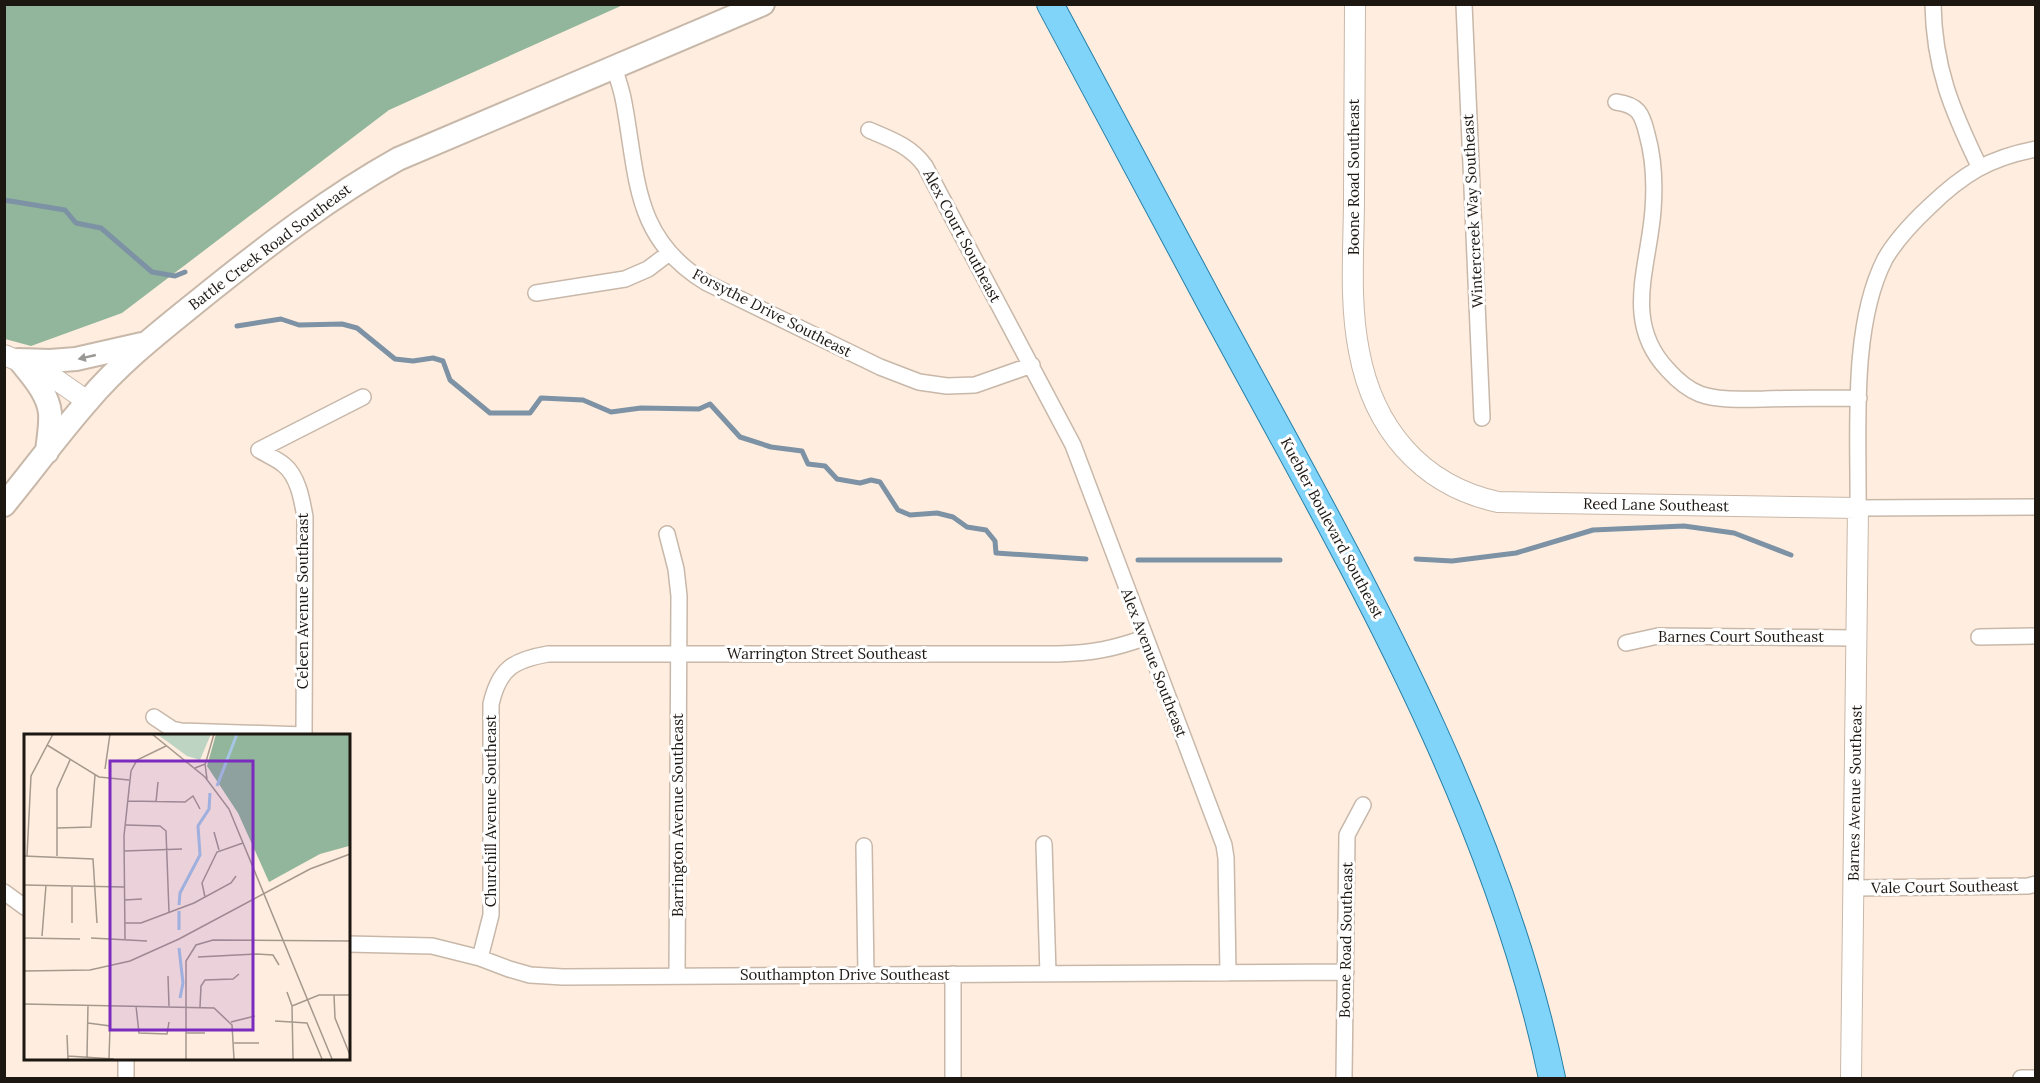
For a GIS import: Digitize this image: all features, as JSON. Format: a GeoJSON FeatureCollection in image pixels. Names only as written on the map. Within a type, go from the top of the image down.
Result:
{"type":"FeatureCollection","features":[{"type":"Feature","properties":{"kind":"main road","name":"Battle Creek Road Southeast"},"geometry":{"type":"LineString","coordinates":[[4,505],[87,401],[144,344],[260,251],[322,205],[398,159],[763,4]]}},
{"type":"Feature","properties":{"kind":"main road","name":"Kuebler Boulevard Southeast"},"geometry":{"type":"LineString","coordinates":[[1050,4],[1227,335],[1349,556],[1409,678],[1449,765],[1514,931],[1533,996],[1552,1078]]}},
{"type":"Feature","properties":{"kind":"main road"},"geometry":{"type":"LineString","coordinates":[[12,357],[50,362],[76,359],[144,344]]}},
{"type":"Feature","properties":{"kind":"main road"},"geometry":{"type":"LineString","coordinates":[[12,357],[39,386],[49,408],[51,415],[47,453]]}},
{"type":"Feature","properties":{"kind":"street","name":"Boone Road Southeast"},"geometry":{"type":"LineString","coordinates":[[1355,4],[1353,258],[1358,349]]}},
{"type":"Feature","properties":{"kind":"street","name":"Wintercreek Way Southeast"},"geometry":{"type":"LineString","coordinates":[[1464,4],[1482,418]]}},
{"type":"Feature","properties":{"kind":"street"},"geometry":{"type":"LineString","coordinates":[[1933,4],[1933,26],[1941,77],[1960,128],[1979,166]]}},
{"type":"Feature","properties":{"kind":"street","name":"Forsythe Drive Southeast"},"geometry":{"type":"LineString","coordinates":[[614,68],[624,101],[636,183],[648,220],[669,253],[690,273],[880,367],[919,382],[946,386],[975,385],[1032,365]]}},
{"type":"Feature","properties":{"kind":"street"},"geometry":{"type":"LineString","coordinates":[[1616,102],[1628,104],[1639,111],[1646,126],[1651,150],[1654,169],[1653,212],[1640,293],[1640,308],[1649,342],[1658,361],[1685,387],[1701,394],[1720,398],[1859,398]]}},
{"type":"Feature","properties":{"kind":"street","name":"Alex Court Southeast"},"geometry":{"type":"LineString","coordinates":[[869,130],[909,149],[925,166],[1032,365]]}},
{"type":"Feature","properties":{"kind":"street"},"geometry":{"type":"LineString","coordinates":[[1858,508],[1860,357],[1871,296],[1886,259],[1899,240],[1940,196],[1979,166],[2002,157],[2036,149]]}},
{"type":"Feature","properties":{"kind":"street"},"geometry":{"type":"LineString","coordinates":[[536,293],[625,279],[648,269],[669,253]]}},
{"type":"Feature","properties":{"kind":"street","name":"Reed Lane Southeast"},"geometry":{"type":"LineString","coordinates":[[1358,349],[1374,401],[1401,446],[1423,468],[1436,477],[1483,499],[1524,504],[1858,508],[2036,507]]}},
{"type":"Feature","properties":{"kind":"street"},"geometry":{"type":"LineString","coordinates":[[12,357],[44,371],[87,401]]}},
{"type":"Feature","properties":{"kind":"street","name":"Alex Avenue Southeast"},"geometry":{"type":"LineString","coordinates":[[1032,365],[1073,445],[1224,845],[1228,973]]}},
{"type":"Feature","properties":{"kind":"street","name":"Celeen Avenue Southeast"},"geometry":{"type":"LineString","coordinates":[[304,734],[305,517],[302,500],[291,473],[285,465],[259,450],[363,397]]}},
{"type":"Feature","properties":{"kind":"street","name":"Barnes Avenue Southeast"},"geometry":{"type":"LineString","coordinates":[[1851,1078],[1858,508]]}},
{"type":"Feature","properties":{"kind":"street","name":"Barrington Avenue Southeast"},"geometry":{"type":"LineString","coordinates":[[667,534],[676,569],[679,596],[677,976]]}},
{"type":"Feature","properties":{"kind":"street","name":"Barnes Court Southeast"},"geometry":{"type":"LineString","coordinates":[[1626,643],[1658,636],[1857,638]]}},
{"type":"Feature","properties":{"kind":"street"},"geometry":{"type":"LineString","coordinates":[[1979,637],[2036,636]]}},
{"type":"Feature","properties":{"kind":"street","name":"Warrington Street Southeast"},"geometry":{"type":"LineString","coordinates":[[509,667],[524,658],[548,654],[1087,653],[1112,649],[1144,638]]}},
{"type":"Feature","properties":{"kind":"street","name":"Churchill Avenue Southeast"},"geometry":{"type":"LineString","coordinates":[[480,958],[491,915],[491,704],[500,677],[509,667]]}},
{"type":"Feature","properties":{"kind":"street"},"geometry":{"type":"LineString","coordinates":[[154,717],[172,729],[181,731],[273,734]]}},
{"type":"Feature","properties":{"kind":"street","name":"Boone Road Southeast"},"geometry":{"type":"LineString","coordinates":[[1344,1078],[1347,835],[1363,805]]}},
{"type":"Feature","properties":{"kind":"street"},"geometry":{"type":"LineString","coordinates":[[1044,844],[1048,974]]}},
{"type":"Feature","properties":{"kind":"street"},"geometry":{"type":"LineString","coordinates":[[864,846],[866,975]]}},
{"type":"Feature","properties":{"kind":"street","name":"Vale Court Southeast"},"geometry":{"type":"LineString","coordinates":[[1854,888],[2028,886],[2036,884]]}},
{"type":"Feature","properties":{"kind":"street"},"geometry":{"type":"LineString","coordinates":[[4,892],[24,907]]}},
{"type":"Feature","properties":{"kind":"street","name":"Southampton Drive Southeast"},"geometry":{"type":"LineString","coordinates":[[350,944],[432,946],[480,958],[530,975],[563,977],[1346,972]]}},
{"type":"Feature","properties":{"kind":"street"},"geometry":{"type":"LineString","coordinates":[[953,975],[954,1078]]}},
{"type":"Feature","properties":{"kind":"street"},"geometry":{"type":"LineString","coordinates":[[126,1059],[126,1078]]}},
{"type":"Feature","properties":{"kind":"street"},"geometry":{"type":"LineString","coordinates":[[2021,1078],[2036,1078]]}},
{"type":"Feature","properties":{"kind":"green space"},"geometry":{"type":"Polygon","coordinates":[[[4,5],[623,5],[389,110],[122,313],[31,346],[5,339],[4,5]]]}},
{"type":"Feature","properties":{"kind":"waterway"},"geometry":{"type":"LineString","coordinates":[[4,200],[65,210],[76,223],[101,228],[152,272],[175,276],[185,272]]}},
{"type":"Feature","properties":{"kind":"waterway"},"geometry":{"type":"LineString","coordinates":[[237,326],[281,319],[299,325],[342,324],[357,328],[395,359],[413,361],[433,358],[443,361],[450,380],[490,413],[530,413],[541,398],[583,400],[611,412],[641,408],[699,409],[710,404],[740,437],[771,447],[802,451],[808,464],[825,466],[837,479],[860,483],[871,480],[880,482],[898,510],[910,515],[937,513],[953,517],[967,527],[986,530],[995,541],[996,553],[1086,559]]}},
{"type":"Feature","properties":{"kind":"waterway"},"geometry":{"type":"LineString","coordinates":[[1416,559],[1452,561],[1516,553],[1593,530],[1684,526],[1734,533],[1791,555]]}},
{"type":"Feature","properties":{"kind":"waterway"},"geometry":{"type":"LineString","coordinates":[[1138,560],[1280,560]]}}]}
